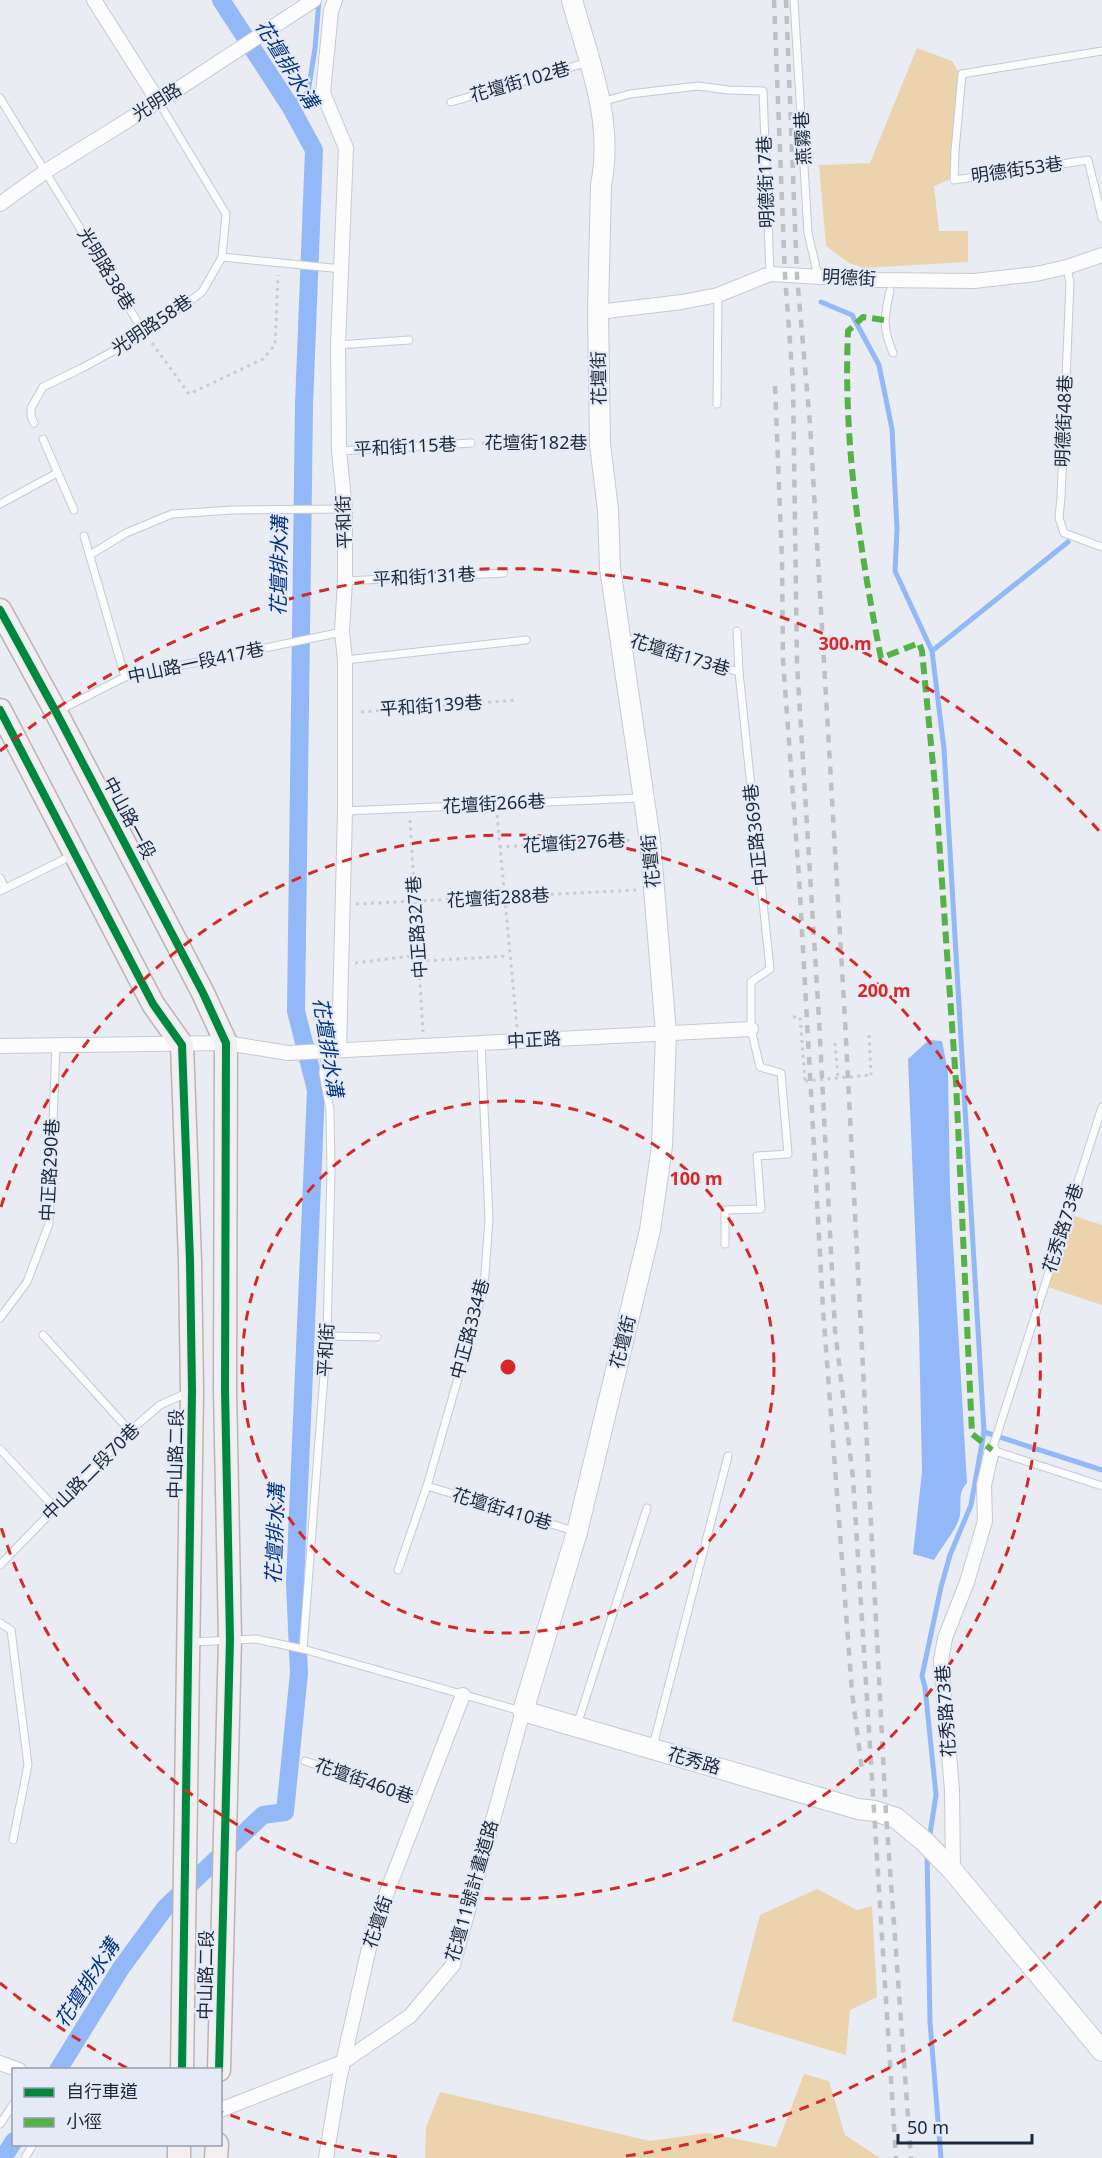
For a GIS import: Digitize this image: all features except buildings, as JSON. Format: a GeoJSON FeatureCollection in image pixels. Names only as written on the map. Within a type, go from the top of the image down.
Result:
{"type":"FeatureCollection","features":[{"type":"Feature","properties":{"kind":"main road","name":"中山路一段"},"geometry":{"type":"LineString","coordinates":[[0,610],[203,993],[226,1043]]}},
{"type":"Feature","properties":{"kind":"main road"},"geometry":{"type":"LineString","coordinates":[[0,710],[11,739],[76,854],[153,1004],[182,1045]]}},
{"type":"Feature","properties":{"kind":"main road"},"geometry":{"type":"LineString","coordinates":[[226,1043],[225,1390],[230,1639]]}},
{"type":"Feature","properties":{"kind":"main road","name":"中山路二段"},"geometry":{"type":"LineString","coordinates":[[182,1045],[190,1250],[192,1391],[182,2068]]}},
{"type":"Feature","properties":{"kind":"main road","name":"中山路二段"},"geometry":{"type":"LineString","coordinates":[[219,2068],[230,1639]]}},
{"type":"Feature","properties":{"kind":"street"},"geometry":{"type":"LineString","coordinates":[[94,0],[158,101]]}},
{"type":"Feature","properties":{"kind":"street","name":"光明路"},"geometry":{"type":"LineString","coordinates":[[0,204],[46,171],[316,0]]}},
{"type":"Feature","properties":{"kind":"street","name":"花壇街"},"geometry":{"type":"LineString","coordinates":[[523,1711],[577,1532],[650,1230],[662,1146],[666,1033],[650,840],[622,637],[610,568],[608,510],[600,444],[598,312],[601,185],[606,152],[601,102],[572,0]]}},
{"type":"Feature","properties":{"kind":"street","name":"平和街"},"geometry":{"type":"LineString","coordinates":[[327,1050],[341,965],[345,811],[345,660],[342,632],[345,509],[339,451],[338,345],[346,148],[323,93],[333,5]]}},
{"type":"Feature","properties":{"kind":"street","name":"明德街"},"geometry":{"type":"LineString","coordinates":[[598,312],[682,302],[718,295],[770,274],[877,280],[974,281],[1005,279],[1067,267],[1102,255]]}},
{"type":"Feature","properties":{"kind":"street","name":"中正路"},"geometry":{"type":"LineString","coordinates":[[226,1043],[288,1053],[751,1029]]}},
{"type":"Feature","properties":{"kind":"street"},"geometry":{"type":"LineString","coordinates":[[0,1046],[226,1043]]}},
{"type":"Feature","properties":{"kind":"street","name":"花秀路73巷"},"geometry":{"type":"LineString","coordinates":[[953,1871],[952,1790],[940,1661],[945,1638],[968,1582],[985,1521],[984,1485],[992,1450]]}},
{"type":"Feature","properties":{"kind":"street","name":"花壇街"},"geometry":{"type":"LineString","coordinates":[[326,2158],[343,2062],[374,1926],[463,1695]]}},
{"type":"Feature","properties":{"kind":"street","name":"花秀路"},"geometry":{"type":"LineString","coordinates":[[523,1711],[896,1818],[925,1842],[953,1871],[1102,2051]]}},
{"type":"Feature","properties":{"kind":"street","name":"花壇11號計畫道路"},"geometry":{"type":"LineString","coordinates":[[222,2109],[343,2062],[410,2016],[453,1965],[523,1711]]}},
{"type":"Feature","properties":{"kind":"street"},"geometry":{"type":"LineString","coordinates":[[0,2063],[14,2068]]}},
{"type":"Feature","properties":{"kind":"lane"},"geometry":{"type":"LineString","coordinates":[[316,0],[333,5]]}},
{"type":"Feature","properties":{"kind":"lane","name":"燕霧巷"},"geometry":{"type":"LineString","coordinates":[[794,0],[808,233],[819,276]]}},
{"type":"Feature","properties":{"kind":"lane","name":"明德街53巷"},"geometry":{"type":"LineString","coordinates":[[1102,51],[962,74],[954,151],[954,180],[1088,160],[1102,218]]}},
{"type":"Feature","properties":{"kind":"lane","name":"花壇街102巷"},"geometry":{"type":"LineString","coordinates":[[451,102],[589,62]]}},
{"type":"Feature","properties":{"kind":"lane","name":"明德街17巷"},"geometry":{"type":"LineString","coordinates":[[601,102],[630,94],[698,86],[764,91],[770,274]]}},
{"type":"Feature","properties":{"kind":"lane","name":"光明路38巷"},"geometry":{"type":"LineString","coordinates":[[0,98],[146,334]]}},
{"type":"Feature","properties":{"kind":"lane","name":"光明路58巷"},"geometry":{"type":"LineString","coordinates":[[34,423],[31,416],[32,408],[43,387],[146,334],[202,292],[222,257],[226,214],[158,101]]}},
{"type":"Feature","properties":{"kind":"lane"},"geometry":{"type":"LineString","coordinates":[[222,257],[342,269]]}},
{"type":"Feature","properties":{"kind":"lane","name":"明德街48巷"},"geometry":{"type":"LineString","coordinates":[[1067,267],[1070,283],[1059,518],[1064,533],[1102,547]]}},
{"type":"Feature","properties":{"kind":"lane"},"geometry":{"type":"LineString","coordinates":[[890,291],[884,320],[886,336],[893,353]]}},
{"type":"Feature","properties":{"kind":"lane"},"geometry":{"type":"LineString","coordinates":[[717,404],[718,295]]}},
{"type":"Feature","properties":{"kind":"lane"},"geometry":{"type":"LineString","coordinates":[[338,345],[409,340]]}},
{"type":"Feature","properties":{"kind":"lane"},"geometry":{"type":"LineString","coordinates":[[43,439],[74,510]]}},
{"type":"Feature","properties":{"kind":"lane","name":"平和街115巷"},"geometry":{"type":"LineString","coordinates":[[339,451],[471,443]]}},
{"type":"Feature","properties":{"kind":"lane"},"geometry":{"type":"LineString","coordinates":[[0,504],[57,473]]}},
{"type":"Feature","properties":{"kind":"lane"},"geometry":{"type":"LineString","coordinates":[[90,555],[126,533],[172,514],[232,510],[345,509]]}},
{"type":"Feature","properties":{"kind":"lane"},"geometry":{"type":"LineString","coordinates":[[84,536],[124,677]]}},
{"type":"Feature","properties":{"kind":"lane","name":"平和街131巷"},"geometry":{"type":"LineString","coordinates":[[345,581],[504,573]]}},
{"type":"Feature","properties":{"kind":"lane","name":"中正路369巷"},"geometry":{"type":"LineString","coordinates":[[737,631],[739,672],[770,969],[751,982],[751,1029]]}},
{"type":"Feature","properties":{"kind":"lane","name":"中山路一段417巷"},"geometry":{"type":"LineString","coordinates":[[56,712],[124,677],[342,632]]}},
{"type":"Feature","properties":{"kind":"lane","name":"花壇街173巷"},"geometry":{"type":"LineString","coordinates":[[622,637],[739,672]]}},
{"type":"Feature","properties":{"kind":"lane"},"geometry":{"type":"LineString","coordinates":[[345,660],[526,640]]}},
{"type":"Feature","properties":{"kind":"lane","name":"花壇街266巷"},"geometry":{"type":"LineString","coordinates":[[345,811],[643,797]]}},
{"type":"Feature","properties":{"kind":"lane"},"geometry":{"type":"LineString","coordinates":[[0,878],[3,890],[76,854]]}},
{"type":"Feature","properties":{"kind":"lane"},"geometry":{"type":"LineString","coordinates":[[724,1244],[725,1210],[761,1209],[757,1155],[788,1154],[781,1073],[760,1068],[751,1029]]}},
{"type":"Feature","properties":{"kind":"lane","name":"中正路334巷"},"geometry":{"type":"LineString","coordinates":[[398,1570],[427,1486],[484,1288],[489,1219],[481,1043]]}},
{"type":"Feature","properties":{"kind":"lane","name":"中正路290巷"},"geometry":{"type":"LineString","coordinates":[[0,1318],[27,1282],[49,1224],[56,1045]]}},
{"type":"Feature","properties":{"kind":"lane","name":"平和街"},"geometry":{"type":"LineString","coordinates":[[303,1649],[327,1336],[331,1171],[330,1110],[323,1072],[327,1050]]}},
{"type":"Feature","properties":{"kind":"lane","name":"花秀路73巷"},"geometry":{"type":"LineString","coordinates":[[992,1450],[1102,1107]]}},
{"type":"Feature","properties":{"kind":"lane"},"geometry":{"type":"LineString","coordinates":[[43,1335],[130,1431]]}},
{"type":"Feature","properties":{"kind":"lane"},"geometry":{"type":"LineString","coordinates":[[327,1336],[377,1337]]}},
{"type":"Feature","properties":{"kind":"lane","name":"中山路二段70巷"},"geometry":{"type":"LineString","coordinates":[[0,1565],[130,1431],[160,1405],[192,1391]]}},
{"type":"Feature","properties":{"kind":"lane"},"geometry":{"type":"LineString","coordinates":[[0,1449],[55,1508]]}},
{"type":"Feature","properties":{"kind":"lane"},"geometry":{"type":"LineString","coordinates":[[992,1450],[1102,1486]]}},
{"type":"Feature","properties":{"kind":"lane"},"geometry":{"type":"LineString","coordinates":[[652,1749],[728,1456]]}},
{"type":"Feature","properties":{"kind":"lane","name":"花壇街410巷"},"geometry":{"type":"LineString","coordinates":[[427,1486],[577,1532]]}},
{"type":"Feature","properties":{"kind":"lane"},"geometry":{"type":"LineString","coordinates":[[577,1727],[647,1508]]}},
{"type":"Feature","properties":{"kind":"lane"},"geometry":{"type":"LineString","coordinates":[[0,1623],[11,1630],[28,1765],[14,1840]]}},
{"type":"Feature","properties":{"kind":"lane","name":"花秀路"},"geometry":{"type":"LineString","coordinates":[[189,1642],[256,1639],[303,1649],[523,1711]]}},
{"type":"Feature","properties":{"kind":"lane","name":"花壇街460巷"},"geometry":{"type":"LineString","coordinates":[[305,1761],[423,1801]]}},
{"type":"Feature","properties":{"kind":"lane"},"geometry":{"type":"LineString","coordinates":[[0,2124],[12,2106]]}},
{"type":"Feature","properties":{"kind":"path"},"geometry":{"type":"LineString","coordinates":[[146,334],[189,394],[263,359],[274,345],[279,261]]}},
{"type":"Feature","properties":{"kind":"path"},"geometry":{"type":"LineString","coordinates":[[496,804],[509,956],[519,1040]]}},
{"type":"Feature","properties":{"kind":"path"},"geometry":{"type":"LineString","coordinates":[[341,965],[418,955]]}},
{"type":"Feature","properties":{"kind":"path"},"geometry":{"type":"LineString","coordinates":[[419,961],[509,956]]}},
{"type":"Feature","properties":{"kind":"path"},"geometry":{"type":"LineString","coordinates":[[793,1017],[800,1017],[805,1081],[871,1075],[869,1035]]}},
{"type":"Feature","properties":{"kind":"path"},"geometry":{"type":"LineString","coordinates":[[835,1043],[838,1078]]}},
{"type":"Feature","properties":{"kind":"shaded area"},"geometry":{"type":"Polygon","coordinates":[[[917,48],[952,61],[964,82],[951,179],[934,186],[939,231],[968,231],[968,262],[863,268],[849,263],[826,246],[819,165],[870,163],[917,48]]]}},
{"type":"Feature","properties":{"kind":"shaded area"},"geometry":{"type":"Polygon","coordinates":[[[1072,1215],[1102,1225],[1102,1305],[1048,1287],[1072,1215]]]}},
{"type":"Feature","properties":{"kind":"shaded area"},"geometry":{"type":"Polygon","coordinates":[[[817,1889],[857,1910],[872,1906],[877,1997],[850,2010],[846,2055],[732,2021],[760,1915],[817,1889]]]}},
{"type":"Feature","properties":{"kind":"shaded area"},"geometry":{"type":"Polygon","coordinates":[[[804,2074],[829,2081],[845,2135],[880,2158],[425,2158],[426,2127],[440,2092],[650,2141],[707,2133],[776,2147],[804,2074]]]}},
{"type":"Feature","properties":{"kind":"water"},"geometry":{"type":"Polygon","coordinates":[[[929,1040],[942,1041],[948,1072],[950,1191],[967,1483],[961,1496],[957,1524],[934,1560],[913,1554],[922,1472],[919,1327],[908,1059],[929,1040]]]}},
{"type":"Feature","properties":{"kind":"waterway","name":"花壇排水溝"},"geometry":{"type":"LineString","coordinates":[[59,2068],[121,1968],[165,1908],[263,1815],[285,1812],[299,1673],[295,1583],[316,1090],[296,1011],[304,405],[314,150],[290,106],[221,0]]}},
{"type":"Feature","properties":{"kind":"waterway"},"geometry":{"type":"LineString","coordinates":[[290,106],[308,92],[319,0]]}},
{"type":"Feature","properties":{"kind":"waterway"},"geometry":{"type":"LineString","coordinates":[[821,302],[852,315],[879,365],[892,429],[897,529],[895,571],[932,651]]}},
{"type":"Feature","properties":{"kind":"waterway"},"geometry":{"type":"LineString","coordinates":[[929,1840],[936,1795],[922,1676],[950,1555],[971,1505],[984,1432],[944,749],[932,651],[1068,542]]}},
{"type":"Feature","properties":{"kind":"waterway"},"geometry":{"type":"LineString","coordinates":[[984,1432],[1102,1470]]}},
{"type":"Feature","properties":{"kind":"waterway"},"geometry":{"type":"LineString","coordinates":[[927,1852],[930,2022],[941,2158]]}},
{"type":"Feature","properties":{"kind":"waterway","name":"花壇排水溝"},"geometry":{"type":"LineString","coordinates":[[3,2158],[12,2144]]}},
{"type":"Feature","properties":{"kind":"railway"},"geometry":{"type":"LineString","coordinates":[[774,0],[785,276],[793,383],[797,664],[835,1330],[853,1478],[896,2158]]}},
{"type":"Feature","properties":{"kind":"railway"},"geometry":{"type":"LineString","coordinates":[[786,0],[797,276],[810,424],[845,1020],[886,1814],[911,2158]]}},
{"type":"Feature","properties":{"kind":"railway"},"geometry":{"type":"LineString","coordinates":[[775,386],[782,560],[783,660],[799,877],[823,1309],[852,1692],[862,1770]]}},
{"type":"Feature","properties":{"kind":"marked path"},"geometry":{"type":"LineString","coordinates":[[884,320],[863,317],[848,331],[847,372],[851,454],[866,577],[881,658],[919,643],[922,651],[936,796],[956,1082],[972,1434],[992,1450]]}},
{"type":"Feature","properties":{"kind":"cycle path"},"geometry":{"type":"LineString","coordinates":[[0,610],[203,993],[226,1043],[225,1390],[230,1639],[219,2068]]}},
{"type":"Feature","properties":{"kind":"cycle path"},"geometry":{"type":"LineString","coordinates":[[0,710],[153,1004],[182,1045],[192,1391],[182,2068]]}}]}
